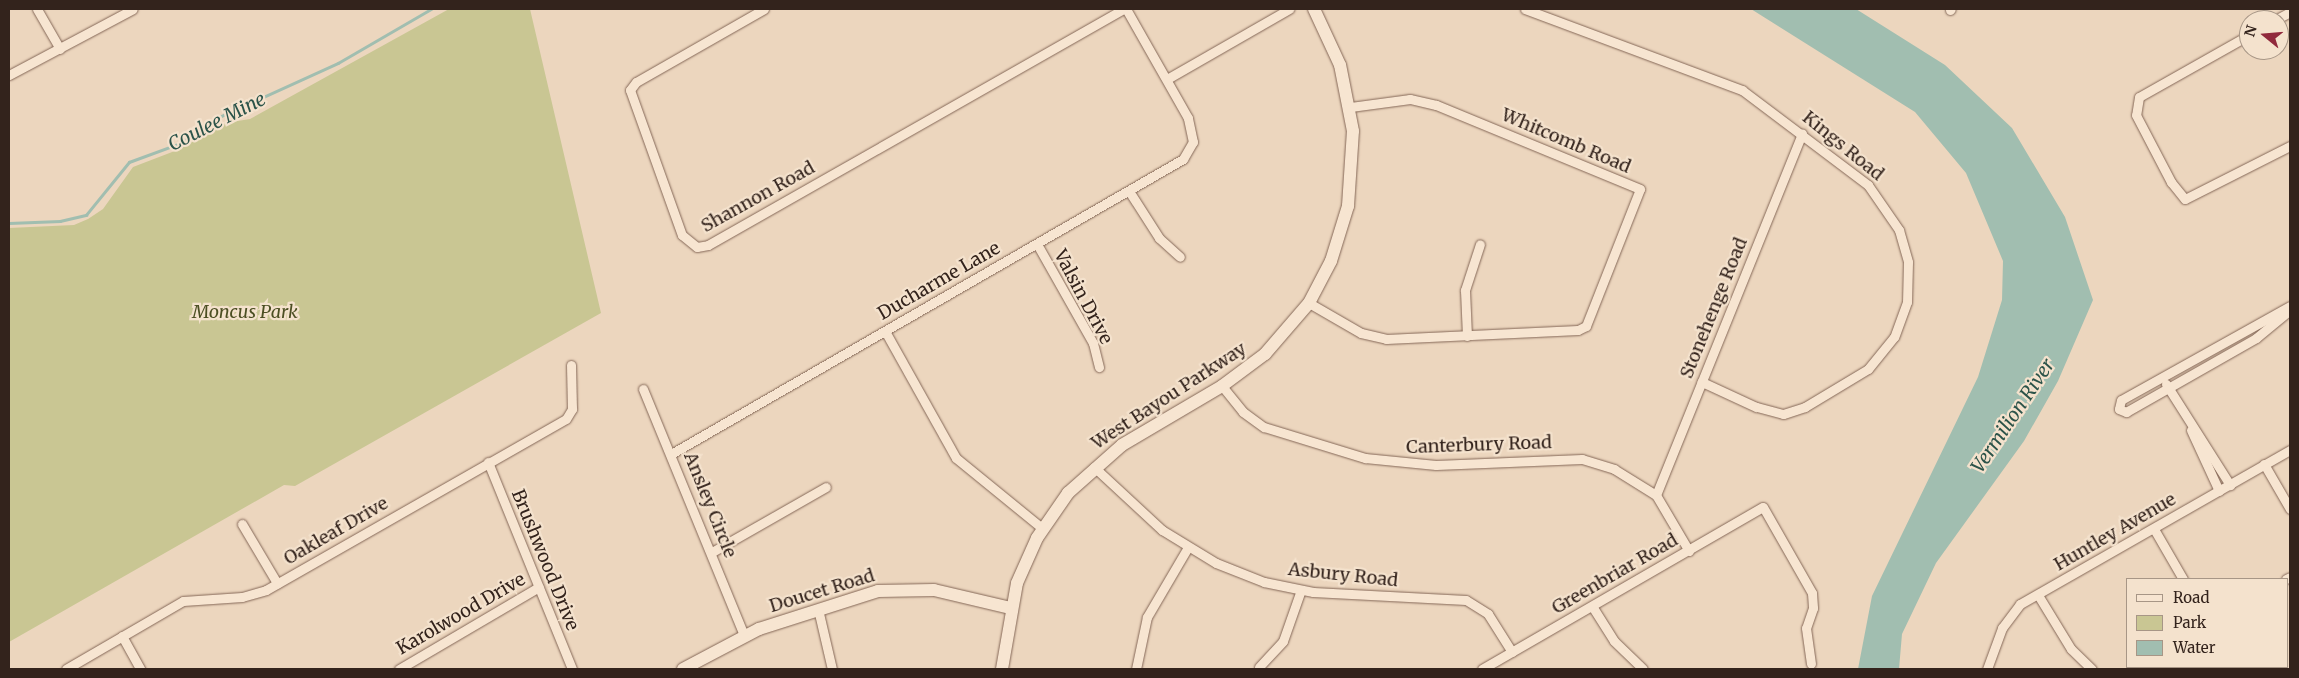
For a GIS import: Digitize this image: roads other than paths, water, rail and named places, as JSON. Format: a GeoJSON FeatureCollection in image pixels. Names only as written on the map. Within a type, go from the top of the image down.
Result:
{"type":"FeatureCollection","features":[{"type":"Feature","properties":{"kind":"street"},"geometry":{"type":"LineString","coordinates":[[37,9],[60,49]]}},
{"type":"Feature","properties":{"kind":"street"},"geometry":{"type":"LineString","coordinates":[[9,75],[133,9]]}},
{"type":"Feature","properties":{"kind":"street","name":"Shannon Road"},"geometry":{"type":"LineString","coordinates":[[764,9],[636,82],[630,90],[682,235],[697,247],[708,245],[1124,9],[1167,79],[1188,118]]}},
{"type":"Feature","properties":{"kind":"street"},"geometry":{"type":"LineString","coordinates":[[1167,79],[1289,9]]}},
{"type":"Feature","properties":{"kind":"street","name":"West Bayou Parkway"},"geometry":{"type":"LineString","coordinates":[[1002,669],[1010,608],[1043,529],[1094,467],[1122,445],[1222,386],[1270,349],[1309,303],[1331,261],[1348,206],[1353,165],[1350,107],[1335,51],[1314,9]]}},
{"type":"Feature","properties":{"kind":"street","name":"Kings Road"},"geometry":{"type":"LineString","coordinates":[[1525,9],[1731,84],[1802,133],[1868,185],[1893,217],[1908,262],[1908,294],[1902,319],[1868,370],[1794,412],[1770,412],[1702,382]]}},
{"type":"Feature","properties":{"kind":"street"},"geometry":{"type":"LineString","coordinates":[[2239,41],[2139,97],[2136,115],[2171,182],[2185,199],[2290,146]]}},
{"type":"Feature","properties":{"kind":"street","name":"Whitcomb Road"},"geometry":{"type":"LineString","coordinates":[[1309,303],[1373,337],[1467,336],[1578,330],[1586,326],[1640,189],[1436,105],[1410,99],[1350,107]]}},
{"type":"Feature","properties":{"kind":"street","name":"Ducharme Lane"},"geometry":{"type":"LineString","coordinates":[[671,454],[1129,191],[1189,153],[1193,137],[1188,118]]}},
{"type":"Feature","properties":{"kind":"street","name":"Stonehenge Road"},"geometry":{"type":"LineString","coordinates":[[1656,495],[1802,133]]}},
{"type":"Feature","properties":{"kind":"street"},"geometry":{"type":"LineString","coordinates":[[1129,191],[1159,238],[1180,257]]}},
{"type":"Feature","properties":{"kind":"street","name":"Valsin Drive"},"geometry":{"type":"LineString","coordinates":[[1037,244],[1093,343],[1099,367]]}},
{"type":"Feature","properties":{"kind":"street"},"geometry":{"type":"LineString","coordinates":[[1467,336],[1465,290],[1480,244]]}},
{"type":"Feature","properties":{"kind":"street"},"geometry":{"type":"LineString","coordinates":[[2290,306],[2121,400],[2118,409],[2126,412],[2263,334],[2290,310]]}},
{"type":"Feature","properties":{"kind":"street"},"geometry":{"type":"LineString","coordinates":[[884,331],[956,458],[1043,529]]}},
{"type":"Feature","properties":{"kind":"street","name":"Oakleaf Drive"},"geometry":{"type":"LineString","coordinates":[[66,669],[189,599],[242,597],[277,583],[568,416],[572,409],[571,365]]}},
{"type":"Feature","properties":{"kind":"street"},"geometry":{"type":"LineString","coordinates":[[2163,377],[2191,428],[2219,491]]}},
{"type":"Feature","properties":{"kind":"street","name":"Canterbury Road"},"geometry":{"type":"LineString","coordinates":[[1222,386],[1242,412],[1264,427],[1365,458],[1436,465],[1582,459],[1614,469],[1656,495],[1689,551]]}},
{"type":"Feature","properties":{"kind":"street","name":"Ansley Circle"},"geometry":{"type":"LineString","coordinates":[[643,389],[712,552],[744,635]]}},
{"type":"Feature","properties":{"kind":"street"},"geometry":{"type":"LineString","coordinates":[[2191,428],[2205,442],[2230,485]]}},
{"type":"Feature","properties":{"kind":"street","name":"Huntley Avenue"},"geometry":{"type":"LineString","coordinates":[[1987,669],[2006,620],[2020,604],[2290,450]]}},
{"type":"Feature","properties":{"kind":"street","name":"Brushwood Drive"},"geometry":{"type":"LineString","coordinates":[[488,462],[572,669]]}},
{"type":"Feature","properties":{"kind":"street"},"geometry":{"type":"LineString","coordinates":[[2264,464],[2290,509]]}},
{"type":"Feature","properties":{"kind":"street","name":"Asbury Road"},"geometry":{"type":"LineString","coordinates":[[1094,467],[1144,516],[1188,547],[1249,577],[1301,590],[1466,600],[1488,614],[1512,652]]}},
{"type":"Feature","properties":{"kind":"street"},"geometry":{"type":"LineString","coordinates":[[712,552],[826,487]]}},
{"type":"Feature","properties":{"kind":"street","name":"Greenbriar Road"},"geometry":{"type":"LineString","coordinates":[[1482,669],[1763,507],[1812,593],[1813,608],[1806,628],[1811,664]]}},
{"type":"Feature","properties":{"kind":"street"},"geometry":{"type":"LineString","coordinates":[[242,524],[277,583]]}},
{"type":"Feature","properties":{"kind":"street"},"geometry":{"type":"LineString","coordinates":[[2154,529],[2182,578]]}},
{"type":"Feature","properties":{"kind":"street"},"geometry":{"type":"LineString","coordinates":[[1136,669],[1147,617],[1188,547]]}},
{"type":"Feature","properties":{"kind":"street","name":"Karolwood Drive"},"geometry":{"type":"LineString","coordinates":[[399,669],[539,587]]}},
{"type":"Feature","properties":{"kind":"street","name":"Doucet Road"},"geometry":{"type":"LineString","coordinates":[[683,669],[700,665],[744,635],[818,608],[903,588],[934,590],[1010,608]]}},
{"type":"Feature","properties":{"kind":"street"},"geometry":{"type":"LineString","coordinates":[[1259,667],[1286,636],[1301,590]]}},
{"type":"Feature","properties":{"kind":"street"},"geometry":{"type":"LineString","coordinates":[[2038,595],[2071,649],[2092,669]]}},
{"type":"Feature","properties":{"kind":"street"},"geometry":{"type":"LineString","coordinates":[[1592,606],[1614,641],[1643,669]]}},
{"type":"Feature","properties":{"kind":"street"},"geometry":{"type":"LineString","coordinates":[[818,608],[832,669]]}},
{"type":"Feature","properties":{"kind":"street"},"geometry":{"type":"LineString","coordinates":[[122,636],[140,669]]}},
{"type":"Feature","properties":{"kind":"water","name":"Vermilion River"},"geometry":{"type":"Polygon","coordinates":[[[1751,9],[1856,9],[1945,65],[2012,128],[2065,217],[2093,300],[2058,381],[2024,441],[1936,563],[1902,634],[1899,669],[1858,669],[1872,596],[1978,377],[2002,300],[2003,261],[1966,173],[1915,112],[1751,9]]]}},
{"type":"Feature","properties":{"kind":"waterway","name":"Coulee Mine"},"geometry":{"type":"LineString","coordinates":[[9,223],[60,221],[86,215],[129,162],[178,144],[215,119],[338,63],[431,9]]}},
{"type":"Feature","properties":{"kind":"park label","name":"Moncus Park"},"geometry":{"type":"Point","coordinates":[245,312]}}]}
